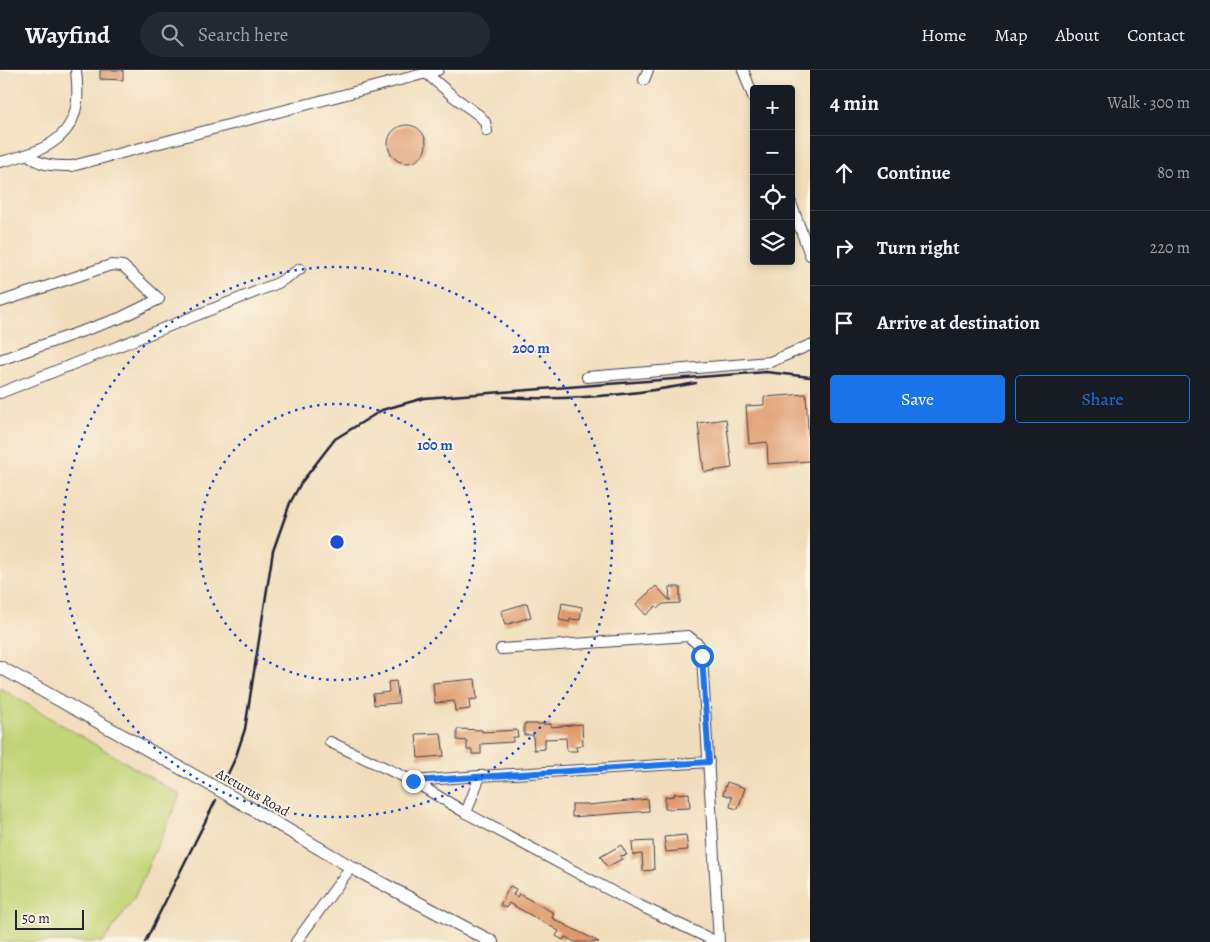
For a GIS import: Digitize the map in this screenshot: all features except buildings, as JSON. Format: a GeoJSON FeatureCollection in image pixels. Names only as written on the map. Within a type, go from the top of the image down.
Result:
{"type":"FeatureCollection","features":[{"type":"Feature","properties":{"kind":"main road","name":"Arcturus Road"},"geometry":{"type":"LineString","coordinates":[[0,667],[218,789],[351,867],[492,942]]}},
{"type":"Feature","properties":{"kind":"street"},"geometry":{"type":"LineString","coordinates":[[0,162],[29,155],[54,142],[69,128],[77,101],[76,70]]}},
{"type":"Feature","properties":{"kind":"street"},"geometry":{"type":"LineString","coordinates":[[29,155],[34,160],[43,164],[72,166],[438,70]]}},
{"type":"Feature","properties":{"kind":"street"},"geometry":{"type":"LineString","coordinates":[[644,80],[648,70]]}},
{"type":"Feature","properties":{"kind":"street"},"geometry":{"type":"LineString","coordinates":[[743,70],[750,88]]}},
{"type":"Feature","properties":{"kind":"street"},"geometry":{"type":"LineString","coordinates":[[426,73],[480,116],[487,130]]}},
{"type":"Feature","properties":{"kind":"street"},"geometry":{"type":"LineString","coordinates":[[795,214],[810,255]]}},
{"type":"Feature","properties":{"kind":"street"},"geometry":{"type":"LineString","coordinates":[[0,302],[111,265],[123,266],[159,299],[120,318],[0,360]]}},
{"type":"Feature","properties":{"kind":"street"},"geometry":{"type":"LineString","coordinates":[[0,393],[278,283],[300,269]]}},
{"type":"Feature","properties":{"kind":"street"},"geometry":{"type":"LineString","coordinates":[[587,377],[770,362],[810,345]]}},
{"type":"Feature","properties":{"kind":"street"},"geometry":{"type":"LineString","coordinates":[[330,742],[413,781],[466,813],[630,901],[718,942],[709,762],[702,656],[699,645],[688,636],[501,650]]}},
{"type":"Feature","properties":{"kind":"street"},"geometry":{"type":"LineString","coordinates":[[413,781],[709,762]]}},
{"type":"Feature","properties":{"kind":"street"},"geometry":{"type":"LineString","coordinates":[[466,813],[480,776]]}},
{"type":"Feature","properties":{"kind":"street"},"geometry":{"type":"LineString","coordinates":[[296,942],[351,867]]}},
{"type":"Feature","properties":{"kind":"green space"},"geometry":{"type":"Polygon","coordinates":[[[0,688],[180,795],[134,898],[103,942],[0,942],[0,688]]]}},
{"type":"Feature","properties":{"kind":"railway"},"geometry":{"type":"LineString","coordinates":[[225,780],[235,759],[245,729],[273,551],[290,503],[301,483],[335,439],[382,410],[424,398],[766,372],[810,377]]}},
{"type":"Feature","properties":{"kind":"railway"},"geometry":{"type":"LineString","coordinates":[[504,397],[600,396],[696,383]]}},
{"type":"Feature","properties":{"kind":"railway"},"geometry":{"type":"LineString","coordinates":[[145,942],[216,800]]}},
{"type":"Feature","properties":{"kind":"route"},"geometry":{"type":"LineString","coordinates":[[413,781],[709,762],[702,656]]}}]}
